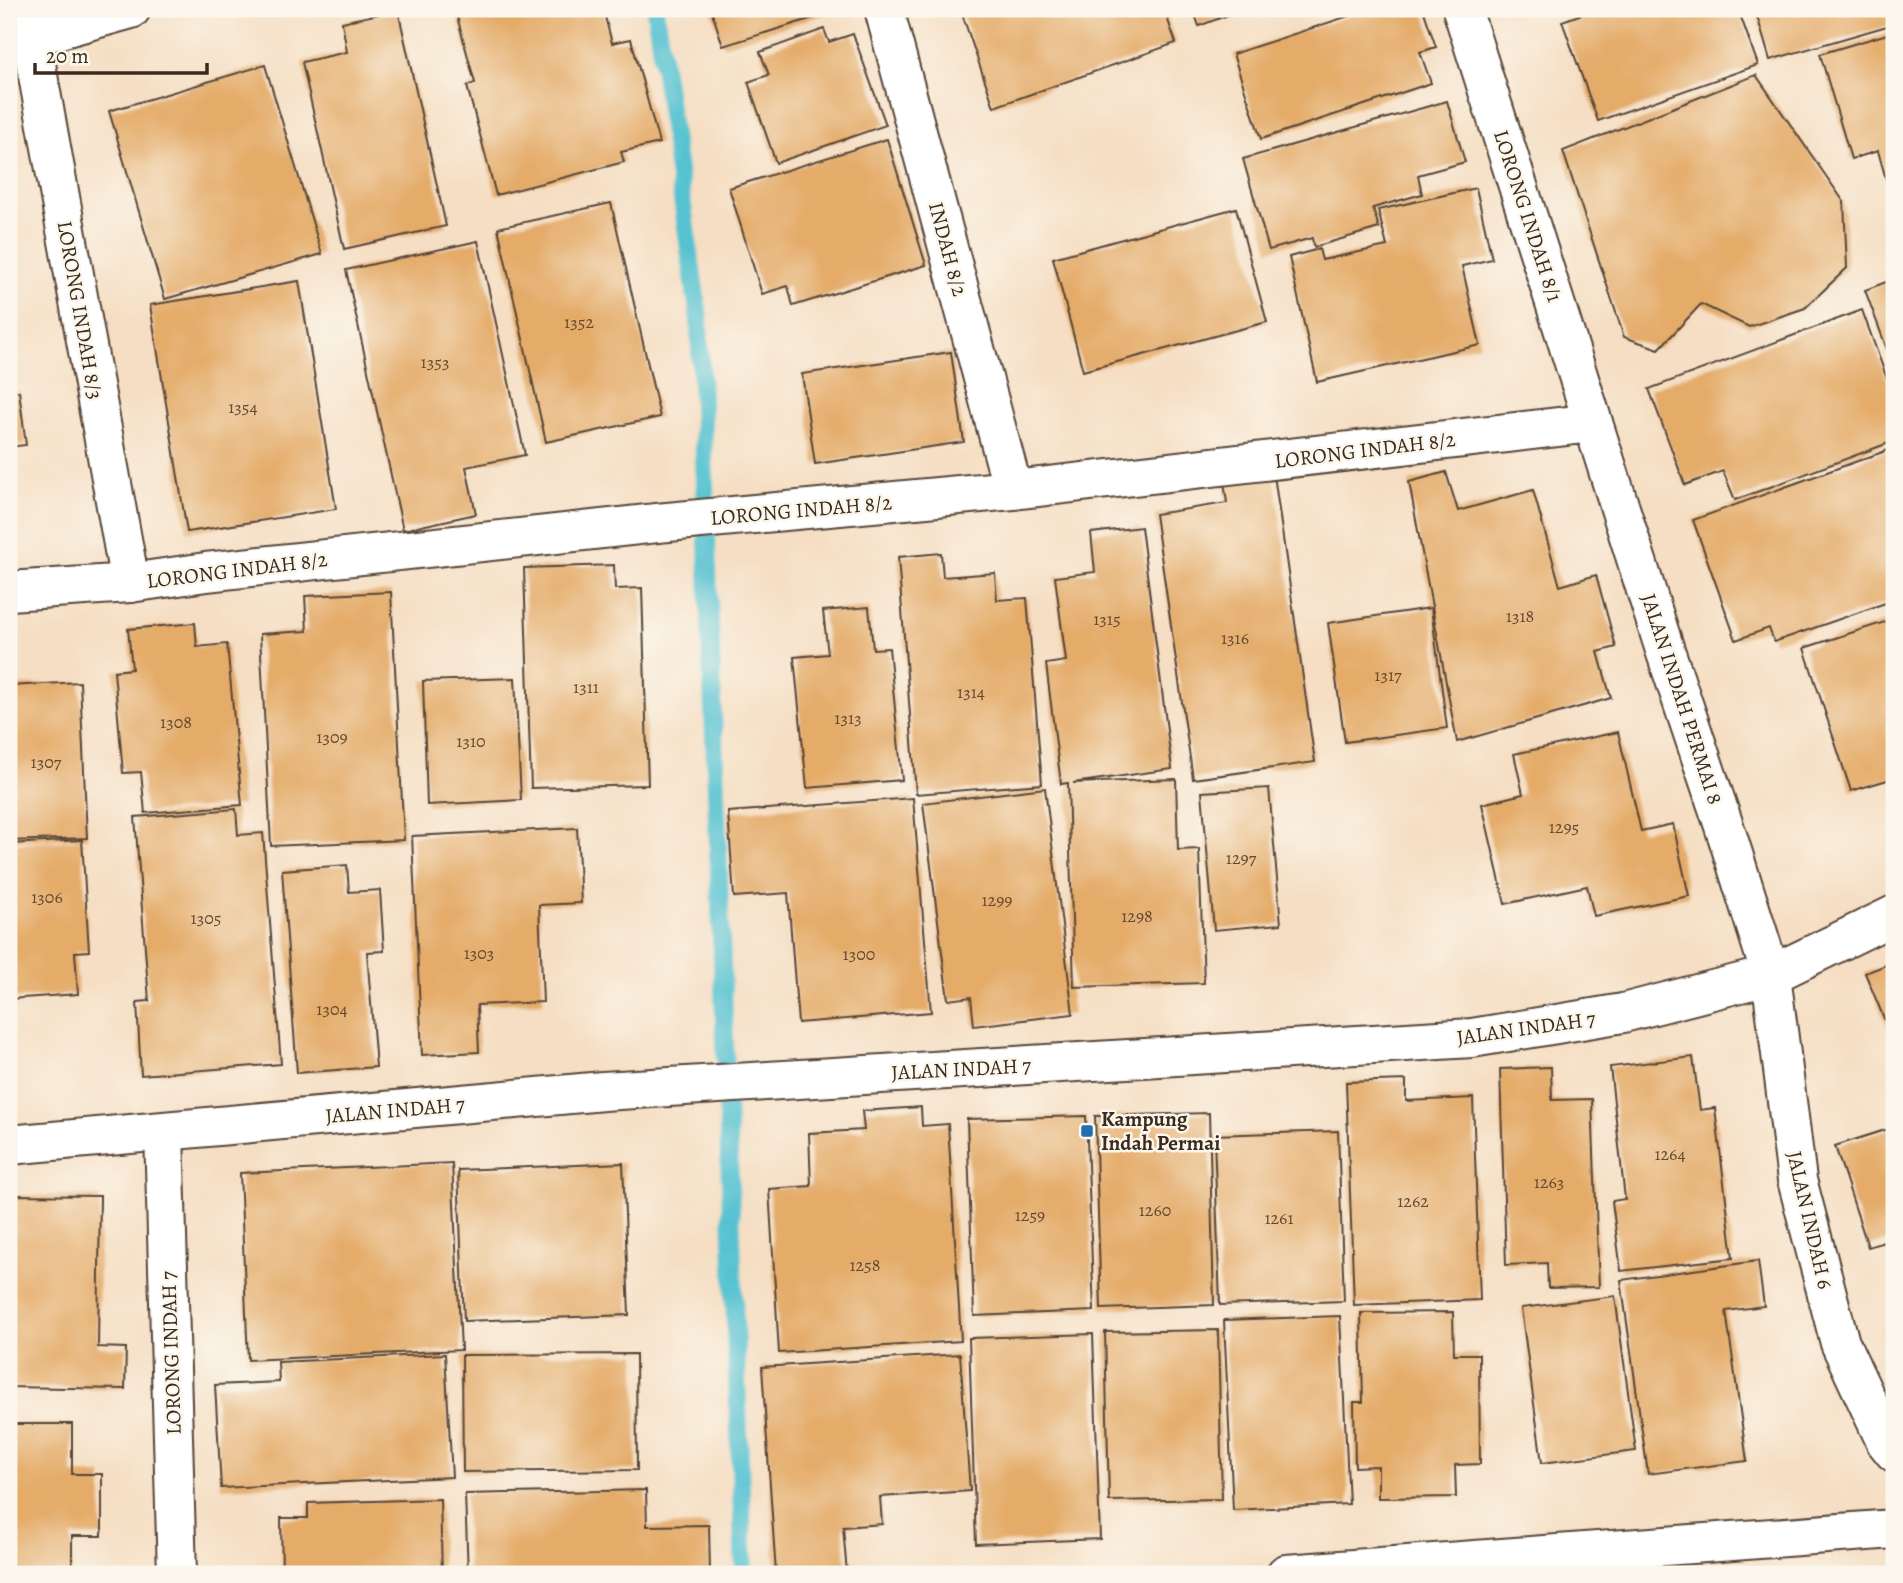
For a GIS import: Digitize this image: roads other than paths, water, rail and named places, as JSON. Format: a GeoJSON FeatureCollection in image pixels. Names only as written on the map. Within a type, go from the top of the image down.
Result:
{"type":"FeatureCollection","features":[{"type":"Feature","properties":{"kind":"street","name":"LORONG INDAH 8/3"},"geometry":{"type":"LineString","coordinates":[[130,583],[27,23],[131,9]]}},
{"type":"Feature","properties":{"kind":"street","name":"INDAH 8/2"},"geometry":{"type":"LineString","coordinates":[[884,9],[1013,490]]}},
{"type":"Feature","properties":{"kind":"street","name":"LORONG INDAH 8/1"},"geometry":{"type":"LineString","coordinates":[[1462,9],[1593,424]]}},
{"type":"Feature","properties":{"kind":"street","name":"LORONG INDAH 8/2"},"geometry":{"type":"LineString","coordinates":[[9,591],[130,583],[206,572],[607,529],[1013,490],[1593,424]]}},
{"type":"Feature","properties":{"kind":"street","name":"JALAN INDAH PERMAI 8"},"geometry":{"type":"LineString","coordinates":[[1593,424],[1771,975]]}},
{"type":"Feature","properties":{"kind":"street","name":"JALAN INDAH 7"},"geometry":{"type":"LineString","coordinates":[[9,1144],[603,1091],[1472,1038],[1623,1013],[1771,975],[1894,915]]}},
{"type":"Feature","properties":{"kind":"street","name":"JALAN INDAH 6"},"geometry":{"type":"LineString","coordinates":[[1771,975],[1797,1180],[1840,1343],[1886,1442],[1894,1452]]}},
{"type":"Feature","properties":{"kind":"street","name":"LORONG INDAH 7"},"geometry":{"type":"LineString","coordinates":[[164,1132],[177,1574]]}},
{"type":"Feature","properties":{"kind":"street"},"geometry":{"type":"LineString","coordinates":[[1286,1574],[1894,1529]]}},
{"type":"Feature","properties":{"kind":"waterway"},"geometry":{"type":"LineString","coordinates":[[655,9],[699,319],[744,1574]]}},
{"type":"Feature","properties":{"kind":"place","name":"Kampung Indah Permai"},"geometry":{"type":"Point","coordinates":[1087,1131]}}]}
